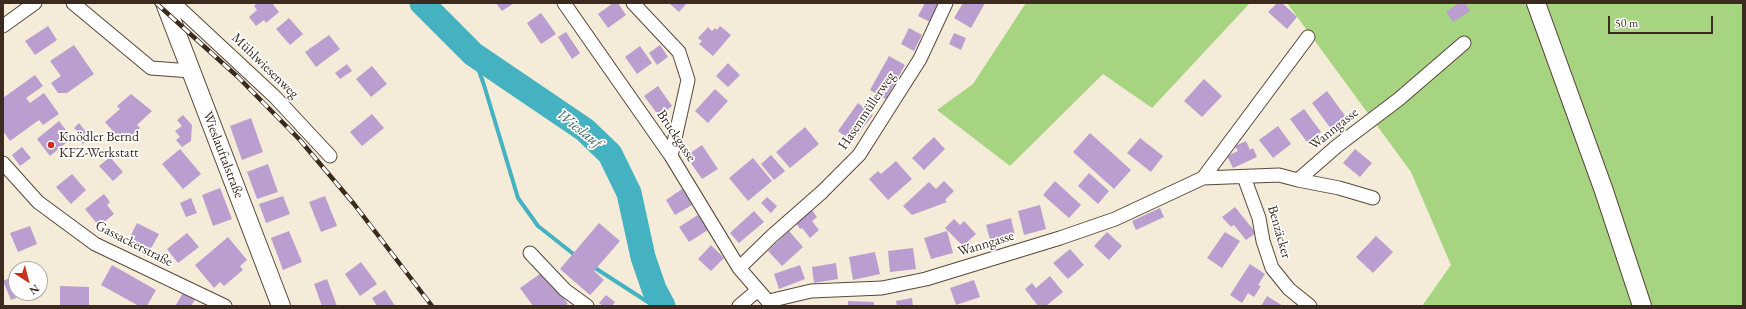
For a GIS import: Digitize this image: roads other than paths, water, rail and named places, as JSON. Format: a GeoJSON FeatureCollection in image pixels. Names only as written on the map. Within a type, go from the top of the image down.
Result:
{"type":"FeatureCollection","features":[{"type":"Feature","properties":{"kind":"street"},"geometry":{"type":"LineString","coordinates":[[3,26],[35,3]]}},
{"type":"Feature","properties":{"kind":"street"},"geometry":{"type":"LineString","coordinates":[[73,3],[151,68],[191,71]]}},
{"type":"Feature","properties":{"kind":"street","name":"Wieslauftalstraße"},"geometry":{"type":"LineString","coordinates":[[165,3],[281,306]]}},
{"type":"Feature","properties":{"kind":"street","name":"Mühlwiesenweg"},"geometry":{"type":"LineString","coordinates":[[174,3],[275,97],[330,156]]}},
{"type":"Feature","properties":{"kind":"street","name":"Bruckgasse"},"geometry":{"type":"LineString","coordinates":[[564,3],[671,156],[739,268],[770,304]]}},
{"type":"Feature","properties":{"kind":"street"},"geometry":{"type":"LineString","coordinates":[[633,3],[678,52],[688,80],[671,156]]}},
{"type":"Feature","properties":{"kind":"street","name":"Hasenmüllerweg"},"geometry":{"type":"LineString","coordinates":[[739,268],[772,236],[822,192],[859,155],[920,59],[946,3]]}},
{"type":"Feature","properties":{"kind":"street"},"geometry":{"type":"LineString","coordinates":[[1536,3],[1604,190],[1642,306]]}},
{"type":"Feature","properties":{"kind":"street","name":"Wanngasse"},"geometry":{"type":"LineString","coordinates":[[1203,178],[1308,37]]}},
{"type":"Feature","properties":{"kind":"street","name":"Wanngasse"},"geometry":{"type":"LineString","coordinates":[[770,304],[811,291],[882,288],[926,279],[1060,238],[1116,219],[1203,178],[1279,176],[1298,180],[1337,146],[1398,99],[1464,43]]}},
{"type":"Feature","properties":{"kind":"street","name":"Gassackerstraße"},"geometry":{"type":"LineString","coordinates":[[3,163],[38,202],[95,244],[225,306]]}},
{"type":"Feature","properties":{"kind":"street","name":"Benzäcker"},"geometry":{"type":"LineString","coordinates":[[1244,177],[1259,218],[1263,241],[1272,268],[1289,289],[1310,306]]}},
{"type":"Feature","properties":{"kind":"street"},"geometry":{"type":"LineString","coordinates":[[1298,180],[1339,188],[1373,198]]}},
{"type":"Feature","properties":{"kind":"street"},"geometry":{"type":"LineString","coordinates":[[530,253],[565,290],[587,306]]}},
{"type":"Feature","properties":{"kind":"street"},"geometry":{"type":"LineString","coordinates":[[739,306],[758,290]]}},
{"type":"Feature","properties":{"kind":"waterway","name":"Wieslauf"},"geometry":{"type":"LineString","coordinates":[[422,3],[473,54],[585,130],[610,154],[629,193],[643,257],[654,289],[663,306]]}},
{"type":"Feature","properties":{"kind":"waterway"},"geometry":{"type":"LineString","coordinates":[[473,54],[484,85],[518,198],[538,226],[576,256]]}},
{"type":"Feature","properties":{"kind":"waterway"},"geometry":{"type":"LineString","coordinates":[[592,266],[654,306]]}},
{"type":"Feature","properties":{"kind":"railway"},"geometry":{"type":"LineString","coordinates":[[156,3],[238,77],[299,139],[354,204],[432,306]]}},
{"type":"Feature","properties":{"kind":"place","name":"Knödler Bernd KFZ-Werkstatt"},"geometry":{"type":"Point","coordinates":[51,145]}}]}
